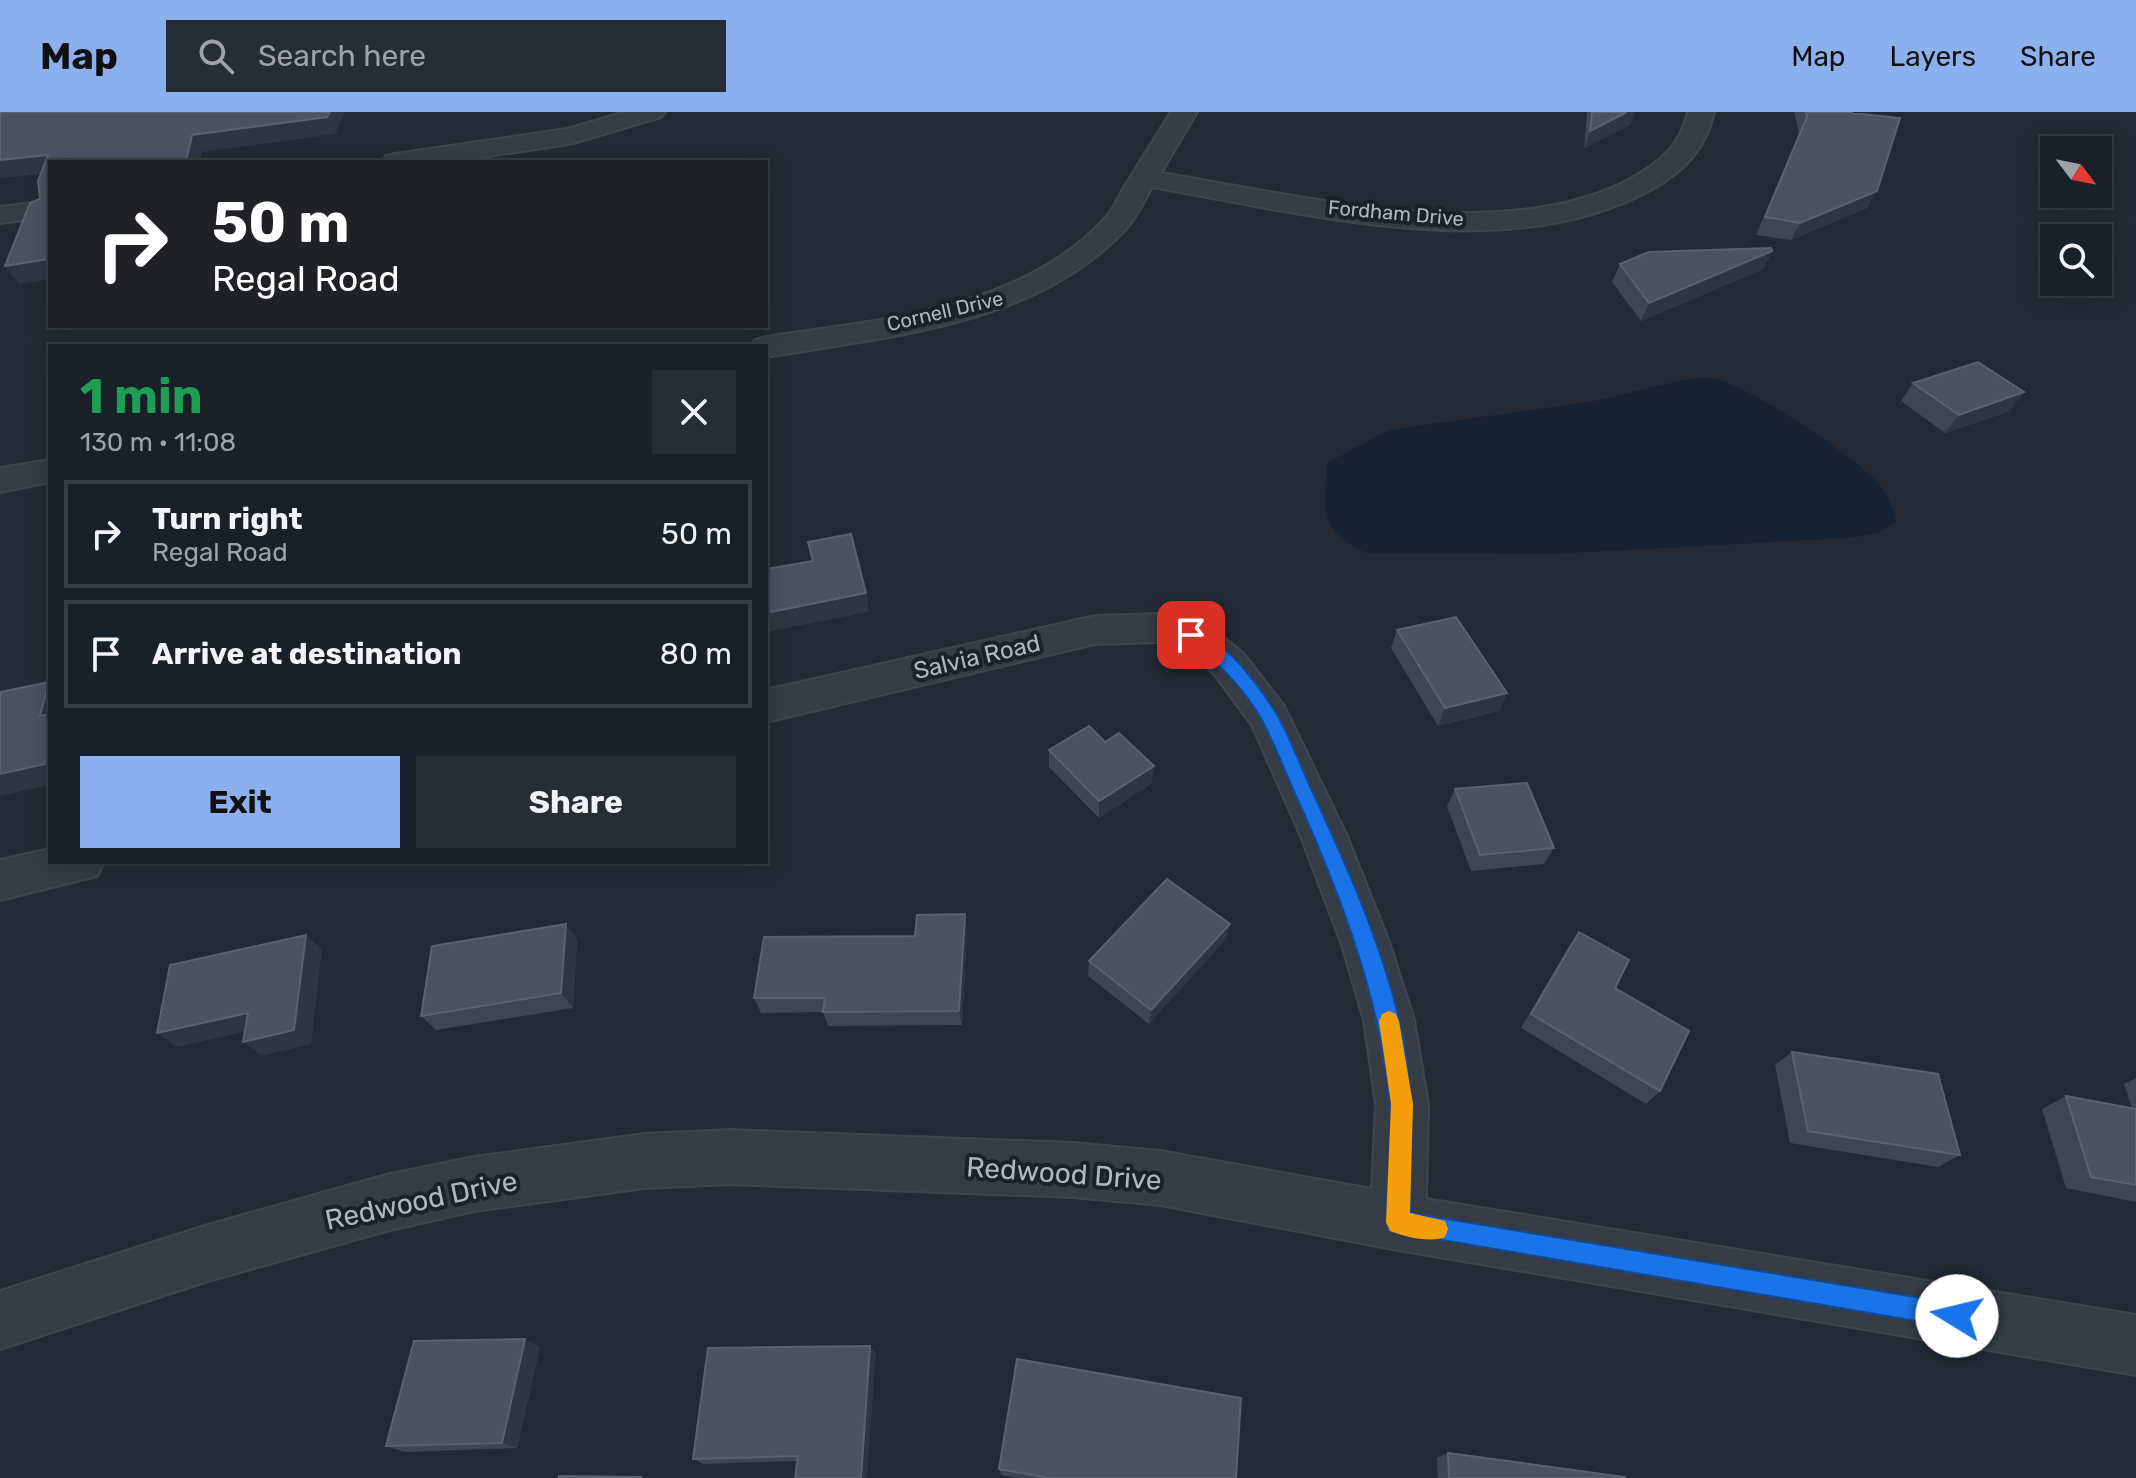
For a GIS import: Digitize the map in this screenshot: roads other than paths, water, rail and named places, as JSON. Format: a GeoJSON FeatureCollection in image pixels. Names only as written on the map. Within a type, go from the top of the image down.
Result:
{"type":"FeatureCollection","features":[{"type":"Feature","properties":{"kind":"street"},"geometry":{"type":"LineString","coordinates":[[408,160],[570,136],[652,112]]}},
{"type":"Feature","properties":{"kind":"street","name":"Cornell Drive"},"geometry":{"type":"LineString","coordinates":[[768,347],[930,317],[1026,290],[1074,263],[1119,220],[1184,112]]}},
{"type":"Feature","properties":{"kind":"street","name":"Fordham Drive"},"geometry":{"type":"LineString","coordinates":[[1144,178],[1400,217],[1492,220],[1551,215],[1605,204],[1649,184],[1676,162],[1691,142],[1701,112]]}},
{"type":"Feature","properties":{"kind":"street"},"geometry":{"type":"LineString","coordinates":[[0,215],[48,209]]}},
{"type":"Feature","properties":{"kind":"street"},"geometry":{"type":"LineString","coordinates":[[0,480],[48,471]]}},
{"type":"Feature","properties":{"kind":"street","name":"Salvia Road"},"geometry":{"type":"LineString","coordinates":[[768,706],[1095,630],[1161,628],[1191,635],[1211,647],[1229,664],[1269,717],[1323,834],[1365,942],[1389,1020],[1402,1104],[1398,1222]]}},
{"type":"Feature","properties":{"kind":"street"},"geometry":{"type":"LineString","coordinates":[[0,880],[72,864]]}},
{"type":"Feature","properties":{"kind":"street","name":"Redwood Drive"},"geometry":{"type":"LineString","coordinates":[[0,1320],[208,1253],[386,1203],[474,1184],[645,1161],[730,1157],[1073,1170],[1214,1187],[1398,1222],[2136,1345]]}},
{"type":"Feature","properties":{"kind":"water"},"geometry":{"type":"Polygon","coordinates":[[[1691,378],[1713,378],[1733,385],[1825,440],[1878,483],[1890,501],[1896,522],[1877,533],[1850,538],[1551,554],[1366,553],[1339,535],[1327,517],[1327,463],[1389,430],[1595,401],[1691,378]]]}}]}
